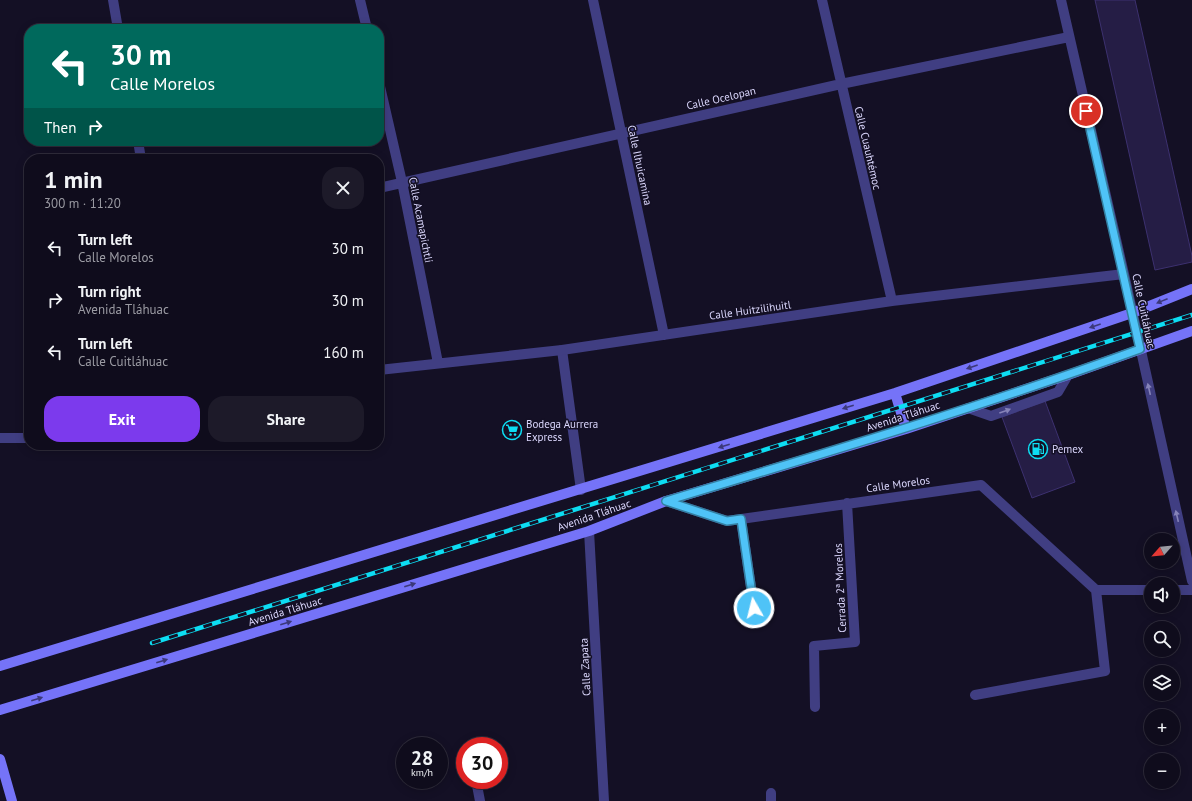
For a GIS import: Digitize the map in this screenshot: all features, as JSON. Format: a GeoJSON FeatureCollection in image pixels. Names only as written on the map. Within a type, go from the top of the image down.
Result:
{"type":"FeatureCollection","features":[{"type":"Feature","properties":{"kind":"main road"},"geometry":{"type":"LineString","coordinates":[[0,666],[582,490],[895,393],[1132,313],[1192,289]]}},
{"type":"Feature","properties":{"kind":"main road","name":"Avenida Tláhuac"},"geometry":{"type":"LineString","coordinates":[[0,710],[590,531],[666,501],[968,408],[1068,375],[1192,331]]}},
{"type":"Feature","properties":{"kind":"main road"},"geometry":{"type":"LineString","coordinates":[[895,393],[906,428]]}},
{"type":"Feature","properties":{"kind":"main road"},"geometry":{"type":"LineString","coordinates":[[0,759],[12,801]]}},
{"type":"Feature","properties":{"kind":"street"},"geometry":{"type":"LineString","coordinates":[[113,0],[117,24]]}},
{"type":"Feature","properties":{"kind":"street"},"geometry":{"type":"LineString","coordinates":[[360,0],[366,24]]}},
{"type":"Feature","properties":{"kind":"street","name":"Calle Ilhuicamina"},"geometry":{"type":"LineString","coordinates":[[593,0],[664,335]]}},
{"type":"Feature","properties":{"kind":"street","name":"Calle Cuauhtémoc"},"geometry":{"type":"LineString","coordinates":[[822,0],[892,301]]}},
{"type":"Feature","properties":{"kind":"street","name":"Calle Cuitláhuac"},"geometry":{"type":"LineString","coordinates":[[1061,0],[1192,581]]}},
{"type":"Feature","properties":{"kind":"street","name":"Calle Ocelopan"},"geometry":{"type":"LineString","coordinates":[[384,187],[621,132],[841,84],[1069,37]]}},
{"type":"Feature","properties":{"kind":"street","name":"Calle Acamapichtli"},"geometry":{"type":"LineString","coordinates":[[384,104],[402,182],[438,363]]}},
{"type":"Feature","properties":{"kind":"street","name":"Calle Huitzilihuitl"},"geometry":{"type":"LineString","coordinates":[[384,369],[562,350],[892,301],[1124,274]]}},
{"type":"Feature","properties":{"kind":"street"},"geometry":{"type":"LineString","coordinates":[[562,350],[582,490]]}},
{"type":"Feature","properties":{"kind":"street"},"geometry":{"type":"LineString","coordinates":[[968,408],[991,416],[1058,392],[1068,375]]}},
{"type":"Feature","properties":{"kind":"street"},"geometry":{"type":"LineString","coordinates":[[0,438],[24,438]]}},
{"type":"Feature","properties":{"kind":"street","name":"Calle Morelos"},"geometry":{"type":"LineString","coordinates":[[666,501],[727,521],[981,485],[1096,590]]}},
{"type":"Feature","properties":{"kind":"street","name":"Cerrada 2ª Morelos"},"geometry":{"type":"LineString","coordinates":[[815,707],[814,646],[855,642],[847,503]]}},
{"type":"Feature","properties":{"kind":"street"},"geometry":{"type":"LineString","coordinates":[[741,519],[754,608]]}},
{"type":"Feature","properties":{"kind":"street","name":"Calle Zapata"},"geometry":{"type":"LineString","coordinates":[[590,531],[604,801]]}},
{"type":"Feature","properties":{"kind":"street"},"geometry":{"type":"LineString","coordinates":[[975,695],[1105,671],[1096,590],[1144,590]]}},
{"type":"Feature","properties":{"kind":"street"},"geometry":{"type":"LineString","coordinates":[[1180,590],[1192,590]]}},
{"type":"Feature","properties":{"kind":"street"},"geometry":{"type":"LineString","coordinates":[[478,789],[480,801]]}},
{"type":"Feature","properties":{"kind":"building"},"geometry":{"type":"Polygon","coordinates":[[[1095,0],[1135,0],[1192,256],[1192,262],[1155,270],[1095,0]]]}},
{"type":"Feature","properties":{"kind":"building","name":"Pemex"},"geometry":{"type":"Polygon","coordinates":[[[1045,401],[1075,482],[1032,498],[1002,417],[1045,401]]]}},
{"type":"Feature","properties":{"kind":"railway"},"geometry":{"type":"LineString","coordinates":[[152,643],[1192,315]]}},
{"type":"Feature","properties":{"kind":"place","name":"Bodega Aurrera Express"},"geometry":{"type":"Point","coordinates":[512,430]}},
{"type":"Feature","properties":{"kind":"place","name":"Pemex"},"geometry":{"type":"Point","coordinates":[1038,449]}},
{"type":"Feature","properties":{"kind":"route"},"geometry":{"type":"LineString","coordinates":[[754,608],[741,519],[727,521],[666,501],[906,428],[1068,375],[1140,349],[1086,111]]}}]}
